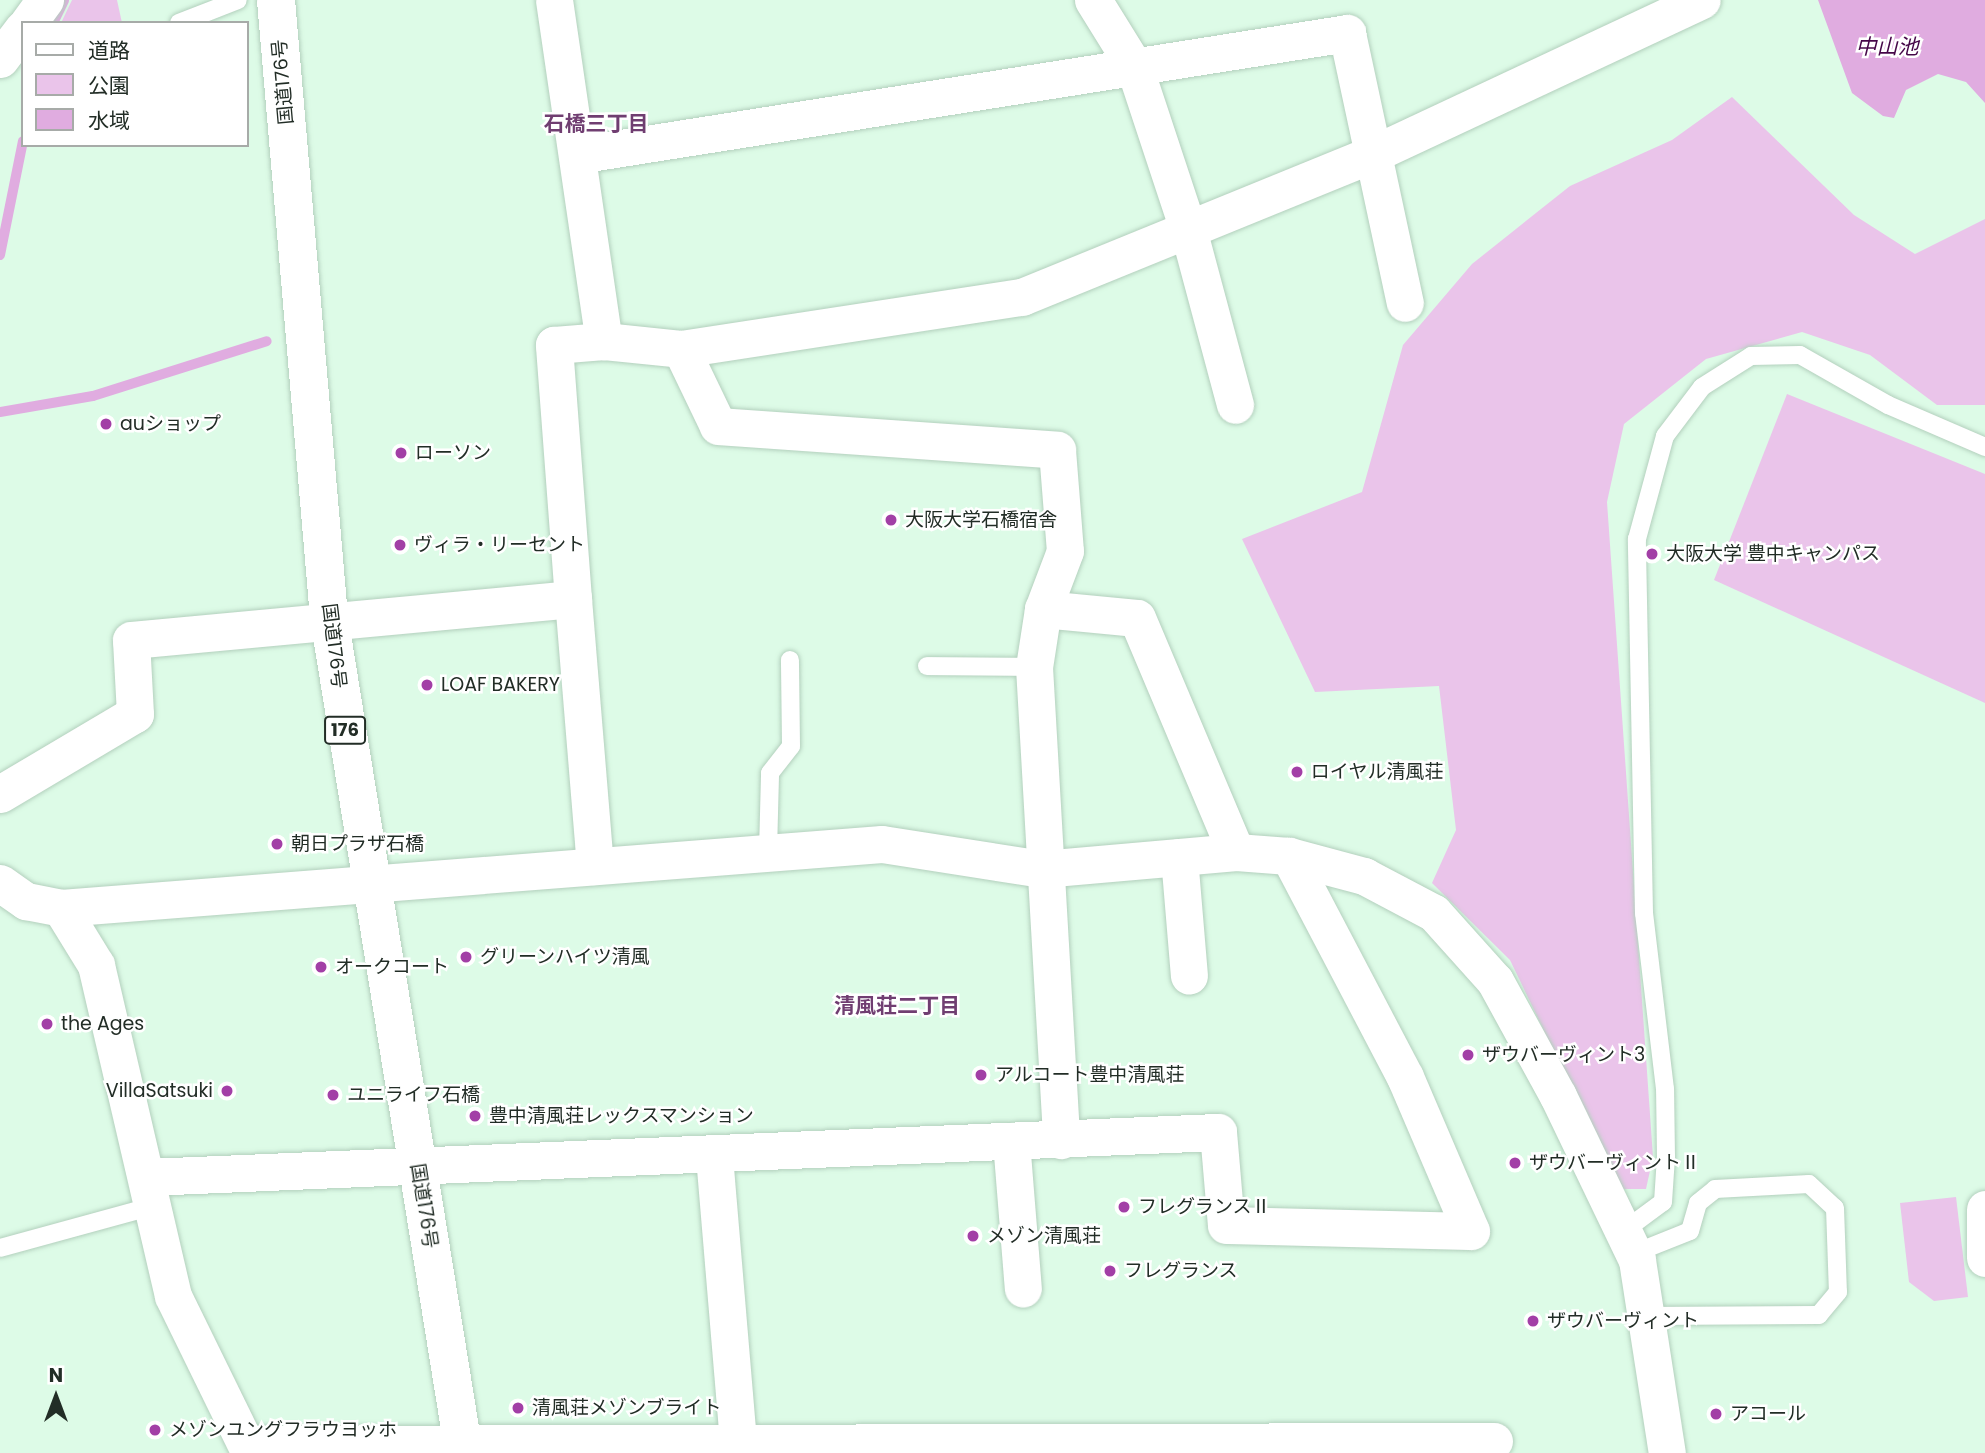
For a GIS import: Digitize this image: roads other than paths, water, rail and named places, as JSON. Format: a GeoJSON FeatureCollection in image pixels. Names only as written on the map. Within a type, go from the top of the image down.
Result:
{"type":"FeatureCollection","features":[{"type":"Feature","properties":{"kind":"highway","name":"国道176号"},"geometry":{"type":"LineString","coordinates":[[276,0],[329,617],[369,883],[463,1448]]}},
{"type":"Feature","properties":{"kind":"street"},"geometry":{"type":"LineString","coordinates":[[29,21],[45,0]]}},
{"type":"Feature","properties":{"kind":"street"},"geometry":{"type":"LineString","coordinates":[[554,0],[604,341]]}},
{"type":"Feature","properties":{"kind":"street"},"geometry":{"type":"LineString","coordinates":[[1093,0],[1134,66],[1188,229],[1235,405]]}},
{"type":"Feature","properties":{"kind":"street"},"geometry":{"type":"LineString","coordinates":[[595,866],[554,345],[604,341],[681,349],[1022,298],[1373,153],[1702,0]]}},
{"type":"Feature","properties":{"kind":"street"},"geometry":{"type":"LineString","coordinates":[[0,59],[21,33]]}},
{"type":"Feature","properties":{"kind":"street"},"geometry":{"type":"LineString","coordinates":[[577,155],[1347,33],[1405,303]]}},
{"type":"Feature","properties":{"kind":"street"},"geometry":{"type":"LineString","coordinates":[[681,349],[718,426],[1057,450],[1065,551],[1043,609],[1034,667],[1042,869],[1061,1140]]}},
{"type":"Feature","properties":{"kind":"street"},"geometry":{"type":"LineString","coordinates":[[0,794],[135,714],[131,640],[329,617],[573,599]]}},
{"type":"Feature","properties":{"kind":"street"},"geometry":{"type":"LineString","coordinates":[[1043,609],[1136,618],[1236,852]]}},
{"type":"Feature","properties":{"kind":"street"},"geometry":{"type":"LineString","coordinates":[[0,883],[26,901],[61,908],[882,844],[1042,869],[1236,852],[1289,856],[1364,876],[1434,913],[1496,981],[1630,1242],[1646,1316],[1667,1453]]}},
{"type":"Feature","properties":{"kind":"street"},"geometry":{"type":"LineString","coordinates":[[151,1191],[418,1168],[1218,1132],[1226,1225],[1471,1231],[1405,1077],[1289,856]]}},
{"type":"Feature","properties":{"kind":"street"},"geometry":{"type":"LineString","coordinates":[[1179,857],[1189,976]]}},
{"type":"Feature","properties":{"kind":"street"},"geometry":{"type":"LineString","coordinates":[[61,908],[96,965],[151,1191],[173,1296],[248,1448],[1444,1447],[1494,1441]]}},
{"type":"Feature","properties":{"kind":"street"},"geometry":{"type":"LineString","coordinates":[[1011,1142],[1023,1289]]}},
{"type":"Feature","properties":{"kind":"street"},"geometry":{"type":"LineString","coordinates":[[713,1156],[738,1448]]}},
{"type":"Feature","properties":{"kind":"street"},"geometry":{"type":"LineString","coordinates":[[1985,1209],[1985,1258]]}},
{"type":"Feature","properties":{"kind":"lane"},"geometry":{"type":"LineString","coordinates":[[184,21],[238,0]]}},
{"type":"Feature","properties":{"kind":"lane"},"geometry":{"type":"LineString","coordinates":[[1630,1242],[1663,1202],[1666,1157],[1665,1089],[1644,913],[1637,539],[1665,436],[1702,387],[1751,356],[1800,355],[1888,405],[1985,447]]}},
{"type":"Feature","properties":{"kind":"lane"},"geometry":{"type":"LineString","coordinates":[[768,852],[770,773],[792,746],[790,660]]}},
{"type":"Feature","properties":{"kind":"lane"},"geometry":{"type":"LineString","coordinates":[[927,666],[1034,667]]}},
{"type":"Feature","properties":{"kind":"lane"},"geometry":{"type":"LineString","coordinates":[[1630,1242],[1690,1231],[1698,1203],[1715,1189],[1810,1184],[1835,1208],[1838,1292],[1819,1315],[1646,1316]]}},
{"type":"Feature","properties":{"kind":"lane"},"geometry":{"type":"LineString","coordinates":[[0,1248],[151,1191]]}},
{"type":"Feature","properties":{"kind":"water","name":"中山池"},"geometry":{"type":"Polygon","coordinates":[[[1818,0],[1985,0],[1985,103],[1966,82],[1938,74],[1906,90],[1894,118],[1883,116],[1852,93],[1818,0]]]}},
{"type":"Feature","properties":{"kind":"waterway"},"geometry":{"type":"LineString","coordinates":[[54,21],[64,0]]}},
{"type":"Feature","properties":{"kind":"waterway"},"geometry":{"type":"LineString","coordinates":[[0,255],[22,147]]}},
{"type":"Feature","properties":{"kind":"waterway"},"geometry":{"type":"LineString","coordinates":[[0,412],[93,396],[267,341]]}},
{"type":"Feature","properties":{"kind":"place","name":"auショップ"},"geometry":{"type":"Point","coordinates":[106,424]}},
{"type":"Feature","properties":{"kind":"place","name":"ローソン"},"geometry":{"type":"Point","coordinates":[401,453]}},
{"type":"Feature","properties":{"kind":"place","name":"大阪大学石橋宿舎"},"geometry":{"type":"Point","coordinates":[891,520]}},
{"type":"Feature","properties":{"kind":"place","name":"ヴィラ・リーセント"},"geometry":{"type":"Point","coordinates":[400,545]}},
{"type":"Feature","properties":{"kind":"place","name":"大阪大学 豊中キャンパス"},"geometry":{"type":"Point","coordinates":[1652,554]}},
{"type":"Feature","properties":{"kind":"place","name":"LOAF BAKERY"},"geometry":{"type":"Point","coordinates":[427,685]}},
{"type":"Feature","properties":{"kind":"place","name":"ロイヤル清風荘"},"geometry":{"type":"Point","coordinates":[1297,772]}},
{"type":"Feature","properties":{"kind":"place","name":"朝日プラザ石橋"},"geometry":{"type":"Point","coordinates":[277,844]}},
{"type":"Feature","properties":{"kind":"place","name":"グリーンハイツ清風"},"geometry":{"type":"Point","coordinates":[466,957]}},
{"type":"Feature","properties":{"kind":"place","name":"オークコート"},"geometry":{"type":"Point","coordinates":[321,967]}},
{"type":"Feature","properties":{"kind":"place","name":"the Ages"},"geometry":{"type":"Point","coordinates":[47,1024]}},
{"type":"Feature","properties":{"kind":"place","name":"ザウバーヴィント3"},"geometry":{"type":"Point","coordinates":[1468,1055]}},
{"type":"Feature","properties":{"kind":"place","name":"アルコート豊中清風荘"},"geometry":{"type":"Point","coordinates":[981,1075]}},
{"type":"Feature","properties":{"kind":"place","name":"VillaSatsuki"},"geometry":{"type":"Point","coordinates":[227,1091]}},
{"type":"Feature","properties":{"kind":"place","name":"ユニライフ石橋"},"geometry":{"type":"Point","coordinates":[333,1095]}},
{"type":"Feature","properties":{"kind":"place","name":"豊中清風荘レックスマンション"},"geometry":{"type":"Point","coordinates":[475,1116]}},
{"type":"Feature","properties":{"kind":"place","name":"ザウバーヴィントⅡ"},"geometry":{"type":"Point","coordinates":[1515,1163]}},
{"type":"Feature","properties":{"kind":"place","name":"フレグランスⅡ"},"geometry":{"type":"Point","coordinates":[1124,1207]}},
{"type":"Feature","properties":{"kind":"place","name":"メゾン清風荘"},"geometry":{"type":"Point","coordinates":[973,1236]}},
{"type":"Feature","properties":{"kind":"place","name":"フレグランス"},"geometry":{"type":"Point","coordinates":[1110,1271]}},
{"type":"Feature","properties":{"kind":"place","name":"ザウバーヴィント"},"geometry":{"type":"Point","coordinates":[1533,1321]}},
{"type":"Feature","properties":{"kind":"place","name":"清風荘メゾンブライト"},"geometry":{"type":"Point","coordinates":[518,1408]}},
{"type":"Feature","properties":{"kind":"place","name":"アコール"},"geometry":{"type":"Point","coordinates":[1716,1414]}},
{"type":"Feature","properties":{"kind":"place","name":"メゾンユングフラウヨッホ"},"geometry":{"type":"Point","coordinates":[155,1430]}},
{"type":"Feature","properties":{"kind":"district","name":"石橋三丁目"},"geometry":{"type":"Point","coordinates":[596,124]}},
{"type":"Feature","properties":{"kind":"district","name":"清風荘二丁目"},"geometry":{"type":"Point","coordinates":[897,1006]}}]}
